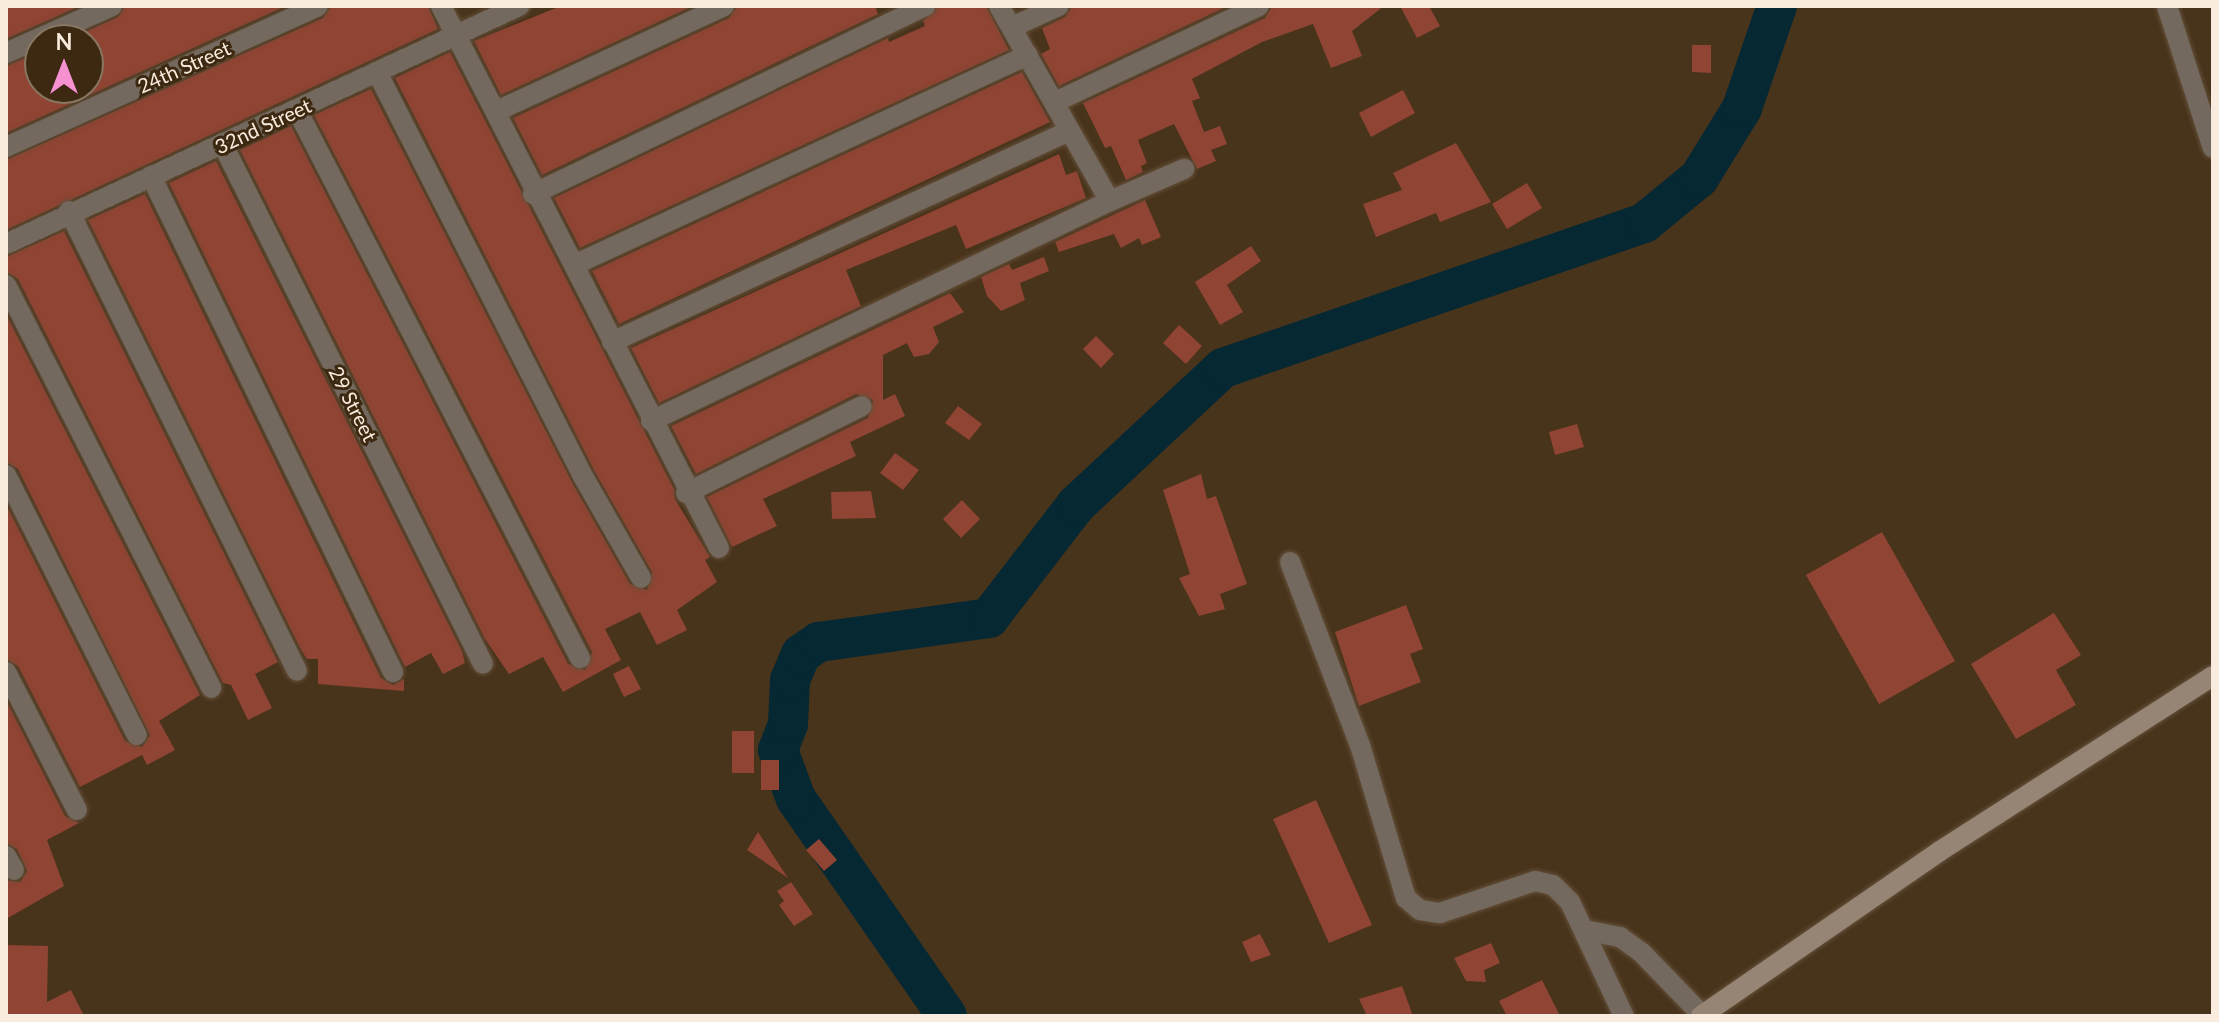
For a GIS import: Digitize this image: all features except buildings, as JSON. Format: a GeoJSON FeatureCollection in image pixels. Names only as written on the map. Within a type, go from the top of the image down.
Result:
{"type":"FeatureCollection","features":[{"type":"Feature","properties":{"kind":"street"},"geometry":{"type":"LineString","coordinates":[[6,53],[112,6]]}},
{"type":"Feature","properties":{"kind":"street","name":"24th Street"},"geometry":{"type":"LineString","coordinates":[[6,147],[318,6]]}},
{"type":"Feature","properties":{"kind":"street"},"geometry":{"type":"LineString","coordinates":[[441,6],[453,36],[497,111],[533,194],[574,265],[686,493],[719,548]]}},
{"type":"Feature","properties":{"kind":"street","name":"32nd Street"},"geometry":{"type":"LineString","coordinates":[[6,244],[69,211],[223,145],[519,6]]}},
{"type":"Feature","properties":{"kind":"street"},"geometry":{"type":"LineString","coordinates":[[497,111],[724,6]]}},
{"type":"Feature","properties":{"kind":"street"},"geometry":{"type":"LineString","coordinates":[[533,194],[925,6]]}},
{"type":"Feature","properties":{"kind":"street"},"geometry":{"type":"LineString","coordinates":[[999,6],[1110,201]]}},
{"type":"Feature","properties":{"kind":"street"},"geometry":{"type":"LineString","coordinates":[[1012,27],[1059,6]]}},
{"type":"Feature","properties":{"kind":"street"},"geometry":{"type":"LineString","coordinates":[[1055,102],[1259,6]]}},
{"type":"Feature","properties":{"kind":"street"},"geometry":{"type":"LineString","coordinates":[[2167,6],[2213,148]]}},
{"type":"Feature","properties":{"kind":"street"},"geometry":{"type":"LineString","coordinates":[[574,265],[1028,55]]}},
{"type":"Feature","properties":{"kind":"street"},"geometry":{"type":"LineString","coordinates":[[377,72],[577,465],[641,578]]}},
{"type":"Feature","properties":{"kind":"street"},"geometry":{"type":"LineString","coordinates":[[297,110],[580,658]]}},
{"type":"Feature","properties":{"kind":"street"},"geometry":{"type":"LineString","coordinates":[[612,342],[1069,131]]}},
{"type":"Feature","properties":{"kind":"street","name":"29 Street"},"geometry":{"type":"LineString","coordinates":[[223,145],[483,664]]}},
{"type":"Feature","properties":{"kind":"street"},"geometry":{"type":"LineString","coordinates":[[651,421],[1110,201],[1184,169]]}},
{"type":"Feature","properties":{"kind":"street"},"geometry":{"type":"LineString","coordinates":[[151,176],[393,672]]}},
{"type":"Feature","properties":{"kind":"street"},"geometry":{"type":"LineString","coordinates":[[69,211],[297,671]]}},
{"type":"Feature","properties":{"kind":"street"},"geometry":{"type":"LineString","coordinates":[[6,285],[211,688]]}},
{"type":"Feature","properties":{"kind":"street"},"geometry":{"type":"LineString","coordinates":[[686,493],[862,406]]}},
{"type":"Feature","properties":{"kind":"street"},"geometry":{"type":"LineString","coordinates":[[6,475],[137,735]]}},
{"type":"Feature","properties":{"kind":"street"},"geometry":{"type":"LineString","coordinates":[[1290,562],[1360,745],[1406,898],[1420,910],[1440,913],[1535,881],[1562,894],[1584,930],[1624,1016]]}},
{"type":"Feature","properties":{"kind":"street"},"geometry":{"type":"LineString","coordinates":[[6,672],[77,810]]}},
{"type":"Feature","properties":{"kind":"street"},"geometry":{"type":"LineString","coordinates":[[1584,930],[1620,937],[1641,952],[1701,1016],[1979,825],[2213,676]]}},
{"type":"Feature","properties":{"kind":"waterway"},"geometry":{"type":"LineString","coordinates":[[947,1016],[796,799],[778,750],[788,724],[790,680],[801,654],[819,642],[989,618],[1076,505],[1223,368],[1644,223],[1699,178],[1742,108],[1777,6]]}}]}
